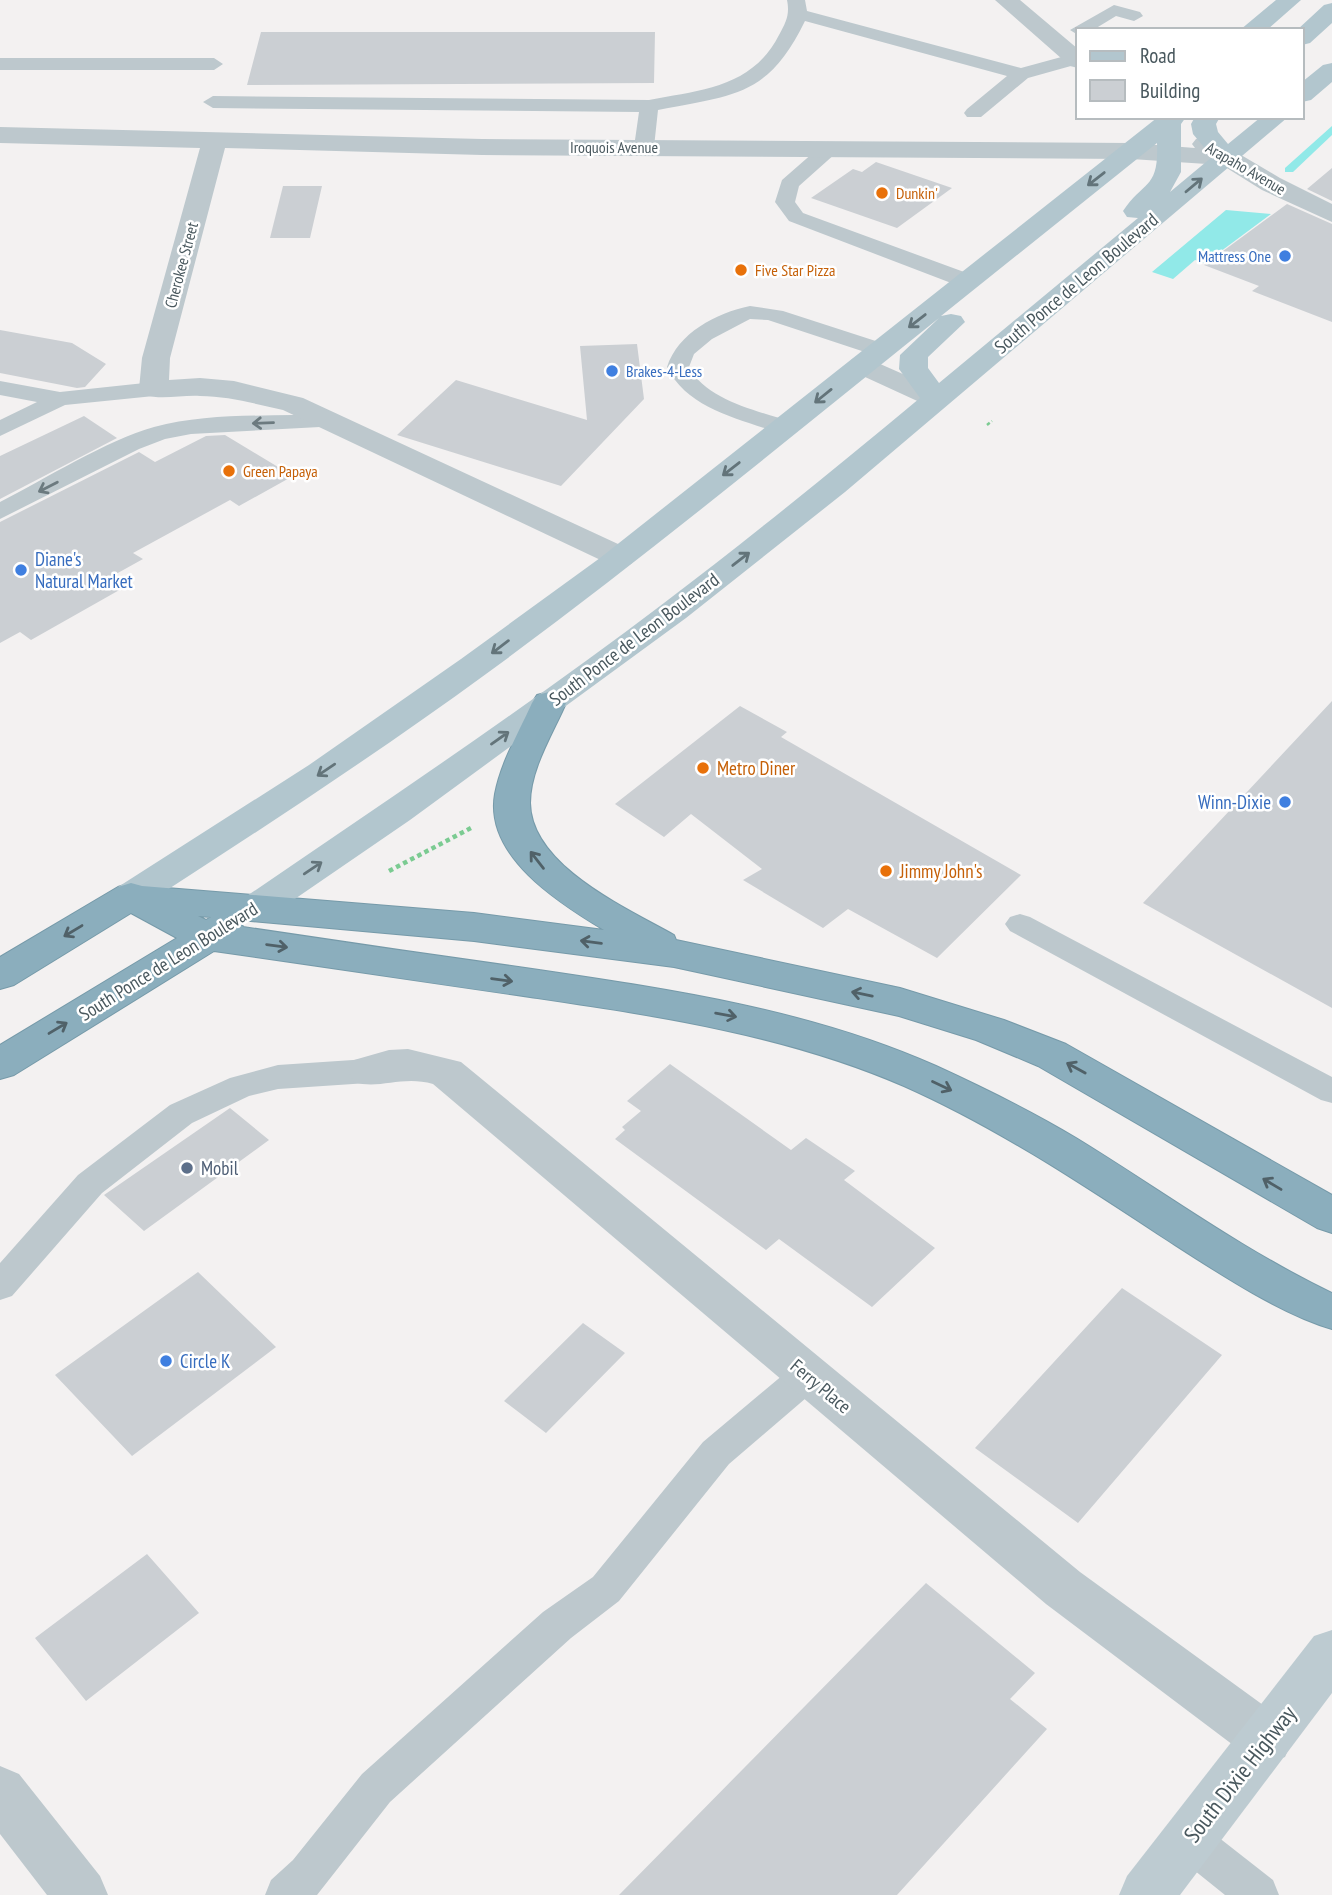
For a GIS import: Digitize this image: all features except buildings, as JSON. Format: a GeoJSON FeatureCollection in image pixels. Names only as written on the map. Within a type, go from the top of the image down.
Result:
{"type":"FeatureCollection","features":[{"type":"Feature","properties":{"kind":"highway"},"geometry":{"type":"LineString","coordinates":[[549,703],[519,776],[512,802],[516,832],[542,868],[591,904],[674,953]]}},
{"type":"Feature","properties":{"kind":"highway"},"geometry":{"type":"LineString","coordinates":[[131,896],[176,922],[209,936],[639,999],[748,1019],[852,1049],[919,1076],[995,1112],[1060,1149],[1208,1244],[1318,1307],[1332,1311]]}},
{"type":"Feature","properties":{"kind":"highway"},"geometry":{"type":"LineString","coordinates":[[0,975],[131,896],[474,927],[674,953],[900,1002],[1002,1035],[1063,1061],[1332,1216]]}},
{"type":"Feature","properties":{"kind":"highway","name":"South Ponce de Leon Boulevard"},"geometry":{"type":"LineString","coordinates":[[0,1064],[257,907]]}},
{"type":"Feature","properties":{"kind":"main road"},"geometry":{"type":"LineString","coordinates":[[1255,28],[1290,0]]}},
{"type":"Feature","properties":{"kind":"main road"},"geometry":{"type":"LineString","coordinates":[[1286,28],[1321,0]]}},
{"type":"Feature","properties":{"kind":"main road"},"geometry":{"type":"LineString","coordinates":[[1304,36],[1332,10]]}},
{"type":"Feature","properties":{"kind":"main road"},"geometry":{"type":"LineString","coordinates":[[1304,93],[1332,70]]}},
{"type":"Feature","properties":{"kind":"main road"},"geometry":{"type":"LineString","coordinates":[[131,896],[342,759],[473,667],[620,557],[1058,210],[1168,119]]}},
{"type":"Feature","properties":{"kind":"main road"},"geometry":{"type":"LineString","coordinates":[[972,369],[990,330],[1158,192],[1168,178],[1168,119]]}},
{"type":"Feature","properties":{"kind":"main road"},"geometry":{"type":"LineString","coordinates":[[1207,119],[1203,124],[1206,134],[1227,158]]}},
{"type":"Feature","properties":{"kind":"main road","name":"South Ponce de Leon Boulevard"},"geometry":{"type":"LineString","coordinates":[[257,907],[549,703],[744,557],[1274,119]]}},
{"type":"Feature","properties":{"kind":"main road"},"geometry":{"type":"LineString","coordinates":[[936,399],[913,369],[914,355],[1020,263],[1058,210]]}},
{"type":"Feature","properties":{"kind":"main road","name":"South Dixie Highway"},"geometry":{"type":"LineString","coordinates":[[1146,1895],[1332,1653]]}},
{"type":"Feature","properties":{"kind":"street"},"geometry":{"type":"LineString","coordinates":[[1006,0],[1076,59]]}},
{"type":"Feature","properties":{"kind":"street","name":"Arapaho Avenue"},"geometry":{"type":"LineString","coordinates":[[1168,119],[1271,184],[1332,214]]}},
{"type":"Feature","properties":{"kind":"street","name":"Iroquois Avenue"},"geometry":{"type":"LineString","coordinates":[[0,135],[469,147],[1131,151],[1227,158]]}},
{"type":"Feature","properties":{"kind":"street","name":"Cherokee Street"},"geometry":{"type":"LineString","coordinates":[[154,389],[156,358],[214,141]]}},
{"type":"Feature","properties":{"kind":"street"},"geometry":{"type":"LineString","coordinates":[[871,357],[936,399]]}},
{"type":"Feature","properties":{"kind":"street"},"geometry":{"type":"LineString","coordinates":[[154,389],[200,387],[260,394],[293,404],[620,557]]}},
{"type":"Feature","properties":{"kind":"street","name":"Ferry Place"},"geometry":{"type":"LineString","coordinates":[[368,1071],[391,1063],[421,1064],[447,1073],[1063,1588],[1267,1739]]}},
{"type":"Feature","properties":{"kind":"street"},"geometry":{"type":"LineString","coordinates":[[0,1792],[81,1895]]}},
{"type":"Feature","properties":{"kind":"lane"},"geometry":{"type":"LineString","coordinates":[[214,102],[649,106],[728,89],[758,76],[775,58],[798,7],[1021,74]]}},
{"type":"Feature","properties":{"kind":"lane"},"geometry":{"type":"LineString","coordinates":[[1082,28],[1114,10],[1134,16]]}},
{"type":"Feature","properties":{"kind":"lane"},"geometry":{"type":"LineString","coordinates":[[1057,43],[1076,32]]}},
{"type":"Feature","properties":{"kind":"lane"},"geometry":{"type":"LineString","coordinates":[[974,113],[1021,74],[1076,60]]}},
{"type":"Feature","properties":{"kind":"lane"},"geometry":{"type":"LineString","coordinates":[[0,64],[214,64]]}},
{"type":"Feature","properties":{"kind":"lane"},"geometry":{"type":"LineString","coordinates":[[644,147],[649,106]]}},
{"type":"Feature","properties":{"kind":"lane"},"geometry":{"type":"LineString","coordinates":[[829,149],[789,184],[785,202],[796,217],[967,281]]}},
{"type":"Feature","properties":{"kind":"lane"},"geometry":{"type":"LineString","coordinates":[[784,426],[718,403],[695,391],[680,377],[677,363],[687,344],[725,321],[755,312],[871,357]]}},
{"type":"Feature","properties":{"kind":"lane"},"geometry":{"type":"LineString","coordinates":[[0,388],[60,399],[154,389]]}},
{"type":"Feature","properties":{"kind":"lane"},"geometry":{"type":"LineString","coordinates":[[0,429],[60,399]]}},
{"type":"Feature","properties":{"kind":"lane"},"geometry":{"type":"LineString","coordinates":[[0,512],[131,444],[159,433],[191,427],[331,421]]}},
{"type":"Feature","properties":{"kind":"lane"},"geometry":{"type":"LineString","coordinates":[[1020,924],[1332,1091]]}},
{"type":"Feature","properties":{"kind":"lane"},"geometry":{"type":"LineString","coordinates":[[6,1268],[90,1184],[181,1114],[241,1086],[278,1077],[368,1071]]}},
{"type":"Feature","properties":{"kind":"lane"},"geometry":{"type":"LineString","coordinates":[[286,1895],[307,1875],[376,1788],[557,1625],[606,1589],[716,1452],[808,1375]]}},
{"type":"Feature","properties":{"kind":"lane"},"geometry":{"type":"LineString","coordinates":[[1189,1840],[1258,1895]]}},
{"type":"Feature","properties":{"kind":"path"},"geometry":{"type":"LineString","coordinates":[[987,425],[992,421]]}},
{"type":"Feature","properties":{"kind":"path"},"geometry":{"type":"LineString","coordinates":[[378,877],[481,823]]}},
{"type":"Feature","properties":{"kind":"water"},"geometry":{"type":"Polygon","coordinates":[[[1226,210],[1271,214],[1205,263],[1195,260],[1173,279],[1152,272],[1226,210]]]}},
{"type":"Feature","properties":{"kind":"waterway"},"geometry":{"type":"LineString","coordinates":[[1289,170],[1332,129]]}},
{"type":"Feature","properties":{"kind":"place","name":"Dunkin'"},"geometry":{"type":"Point","coordinates":[882,193]}},
{"type":"Feature","properties":{"kind":"place","name":"Mattress One"},"geometry":{"type":"Point","coordinates":[1285,256]}},
{"type":"Feature","properties":{"kind":"place","name":"Five Star Pizza"},"geometry":{"type":"Point","coordinates":[741,270]}},
{"type":"Feature","properties":{"kind":"place","name":"Brakes-4-Less"},"geometry":{"type":"Point","coordinates":[612,371]}},
{"type":"Feature","properties":{"kind":"place","name":"Green Papaya"},"geometry":{"type":"Point","coordinates":[229,471]}},
{"type":"Feature","properties":{"kind":"place","name":"Diane's Natural Market"},"geometry":{"type":"Point","coordinates":[21,570]}},
{"type":"Feature","properties":{"kind":"place","name":"Metro Diner"},"geometry":{"type":"Point","coordinates":[703,768]}},
{"type":"Feature","properties":{"kind":"place","name":"Winn-Dixie"},"geometry":{"type":"Point","coordinates":[1285,802]}},
{"type":"Feature","properties":{"kind":"place","name":"Jimmy John's"},"geometry":{"type":"Point","coordinates":[886,871]}},
{"type":"Feature","properties":{"kind":"place","name":"Mobil"},"geometry":{"type":"Point","coordinates":[187,1168]}},
{"type":"Feature","properties":{"kind":"place","name":"Circle K"},"geometry":{"type":"Point","coordinates":[166,1361]}}]}
